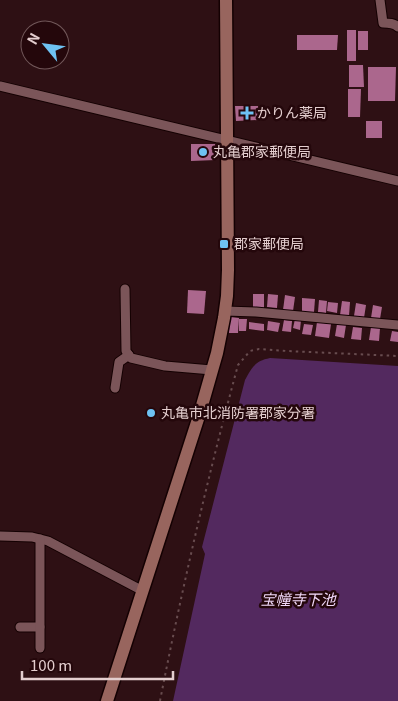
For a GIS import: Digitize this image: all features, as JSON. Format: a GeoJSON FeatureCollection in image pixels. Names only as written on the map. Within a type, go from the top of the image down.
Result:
{"type":"FeatureCollection","features":[{"type":"Feature","properties":{"kind":"street"},"geometry":{"type":"LineString","coordinates":[[107,701],[199,416],[212,370],[225,311],[228,270],[226,0]]}},
{"type":"Feature","properties":{"kind":"street"},"geometry":{"type":"LineString","coordinates":[[380,0],[384,23],[390,23],[398,27]]}},
{"type":"Feature","properties":{"kind":"street"},"geometry":{"type":"LineString","coordinates":[[0,86],[398,181]]}},
{"type":"Feature","properties":{"kind":"street"},"geometry":{"type":"LineString","coordinates":[[125,289],[126,351],[131,358],[164,366],[212,370]]}},
{"type":"Feature","properties":{"kind":"street"},"geometry":{"type":"LineString","coordinates":[[225,311],[398,324]]}},
{"type":"Feature","properties":{"kind":"street"},"geometry":{"type":"LineString","coordinates":[[115,388],[119,362],[129,355]]}},
{"type":"Feature","properties":{"kind":"street"},"geometry":{"type":"LineString","coordinates":[[0,536],[32,537],[48,541],[143,590]]}},
{"type":"Feature","properties":{"kind":"street"},"geometry":{"type":"LineString","coordinates":[[40,539],[40,648]]}},
{"type":"Feature","properties":{"kind":"street"},"geometry":{"type":"LineString","coordinates":[[20,626],[40,627]]}},
{"type":"Feature","properties":{"kind":"path"},"geometry":{"type":"LineString","coordinates":[[160,701],[198,526],[238,365],[250,351],[259,349],[398,356]]}},
{"type":"Feature","properties":{"kind":"water","name":"宝幢寺下池"},"geometry":{"type":"Polygon","coordinates":[[[270,358],[398,366],[398,701],[173,701],[205,554],[202,547],[245,380],[254,365],[270,358]]]}},
{"type":"Feature","properties":{"kind":"building"},"geometry":{"type":"Polygon","coordinates":[[[347,30],[356,30],[356,61],[347,61],[347,30]]]}},
{"type":"Feature","properties":{"kind":"building"},"geometry":{"type":"Polygon","coordinates":[[[358,31],[368,31],[368,50],[358,50],[358,31]]]}},
{"type":"Feature","properties":{"kind":"building"},"geometry":{"type":"Polygon","coordinates":[[[297,35],[338,35],[337,50],[297,50],[297,35]]]}},
{"type":"Feature","properties":{"kind":"building"},"geometry":{"type":"Polygon","coordinates":[[[349,65],[363,65],[364,87],[349,87],[349,65]]]}},
{"type":"Feature","properties":{"kind":"building"},"geometry":{"type":"Polygon","coordinates":[[[368,67],[396,67],[395,101],[368,101],[368,67]]]}},
{"type":"Feature","properties":{"kind":"building"},"geometry":{"type":"Polygon","coordinates":[[[348,89],[361,89],[360,117],[348,117],[348,89]]]}},
{"type":"Feature","properties":{"kind":"building","name":"かりん薬局"},"geometry":{"type":"Polygon","coordinates":[[[235,106],[258,106],[258,120],[236,121],[235,106]]]}},
{"type":"Feature","properties":{"kind":"building"},"geometry":{"type":"Polygon","coordinates":[[[366,121],[382,121],[382,138],[366,138],[366,121]]]}},
{"type":"Feature","properties":{"kind":"building"},"geometry":{"type":"Polygon","coordinates":[[[191,144],[215,144],[216,160],[191,161],[191,144]]]}},
{"type":"Feature","properties":{"kind":"building"},"geometry":{"type":"Polygon","coordinates":[[[188,290],[206,291],[204,314],[187,313],[188,290]]]}},
{"type":"Feature","properties":{"kind":"building"},"geometry":{"type":"Polygon","coordinates":[[[253,294],[264,294],[264,308],[253,308],[253,294]]]}},
{"type":"Feature","properties":{"kind":"building"},"geometry":{"type":"Polygon","coordinates":[[[268,294],[278,295],[277,308],[267,307],[268,294]]]}},
{"type":"Feature","properties":{"kind":"building"},"geometry":{"type":"Polygon","coordinates":[[[285,295],[295,297],[293,311],[283,310],[285,295]]]}},
{"type":"Feature","properties":{"kind":"building"},"geometry":{"type":"Polygon","coordinates":[[[302,298],[315,299],[314,312],[302,312],[302,298]]]}},
{"type":"Feature","properties":{"kind":"building"},"geometry":{"type":"Polygon","coordinates":[[[319,300],[327,301],[326,313],[318,312],[319,300]]]}},
{"type":"Feature","properties":{"kind":"building"},"geometry":{"type":"Polygon","coordinates":[[[342,301],[350,302],[349,316],[340,315],[342,301]]]}},
{"type":"Feature","properties":{"kind":"building"},"geometry":{"type":"Polygon","coordinates":[[[328,302],[338,303],[337,313],[327,311],[328,302]]]}},
{"type":"Feature","properties":{"kind":"building"},"geometry":{"type":"Polygon","coordinates":[[[356,303],[366,305],[364,318],[354,316],[356,303]]]}},
{"type":"Feature","properties":{"kind":"building"},"geometry":{"type":"Polygon","coordinates":[[[373,305],[382,307],[380,319],[371,318],[373,305]]]}},
{"type":"Feature","properties":{"kind":"building"},"geometry":{"type":"Polygon","coordinates":[[[230,317],[239,318],[238,333],[229,333],[230,317]]]}},
{"type":"Feature","properties":{"kind":"building"},"geometry":{"type":"Polygon","coordinates":[[[239,319],[247,319],[246,331],[239,331],[239,319]]]}},
{"type":"Feature","properties":{"kind":"building"},"geometry":{"type":"Polygon","coordinates":[[[295,319],[301,320],[300,330],[293,328],[295,319]]]}},
{"type":"Feature","properties":{"kind":"building"},"geometry":{"type":"Polygon","coordinates":[[[284,320],[292,321],[291,332],[282,331],[284,320]]]}},
{"type":"Feature","properties":{"kind":"building"},"geometry":{"type":"Polygon","coordinates":[[[268,321],[280,323],[278,332],[267,330],[268,321]]]}},
{"type":"Feature","properties":{"kind":"building"},"geometry":{"type":"Polygon","coordinates":[[[249,322],[264,324],[264,331],[249,329],[249,322]]]}},
{"type":"Feature","properties":{"kind":"building"},"geometry":{"type":"Polygon","coordinates":[[[317,322],[331,324],[329,338],[315,336],[317,322]]]}},
{"type":"Feature","properties":{"kind":"building"},"geometry":{"type":"Polygon","coordinates":[[[304,324],[313,325],[311,335],[302,334],[304,324]]]}},
{"type":"Feature","properties":{"kind":"building"},"geometry":{"type":"Polygon","coordinates":[[[337,324],[346,325],[344,338],[335,336],[337,324]]]}},
{"type":"Feature","properties":{"kind":"building"},"geometry":{"type":"Polygon","coordinates":[[[353,327],[362,328],[361,340],[351,339],[353,327]]]}},
{"type":"Feature","properties":{"kind":"building"},"geometry":{"type":"Polygon","coordinates":[[[371,327],[380,328],[379,341],[369,340],[371,327]]]}},
{"type":"Feature","properties":{"kind":"building"},"geometry":{"type":"Polygon","coordinates":[[[392,331],[398,332],[398,342],[390,341],[392,331]]]}},
{"type":"Feature","properties":{"kind":"place","name":"かりん薬局"},"geometry":{"type":"Point","coordinates":[247,113]}},
{"type":"Feature","properties":{"kind":"place","name":"丸亀郡家郵便局"},"geometry":{"type":"Point","coordinates":[203,152]}},
{"type":"Feature","properties":{"kind":"place","name":"郡家郵便局"},"geometry":{"type":"Point","coordinates":[224,244]}},
{"type":"Feature","properties":{"kind":"place","name":"丸亀市北消防署郡家分署"},"geometry":{"type":"Point","coordinates":[151,413]}}]}
